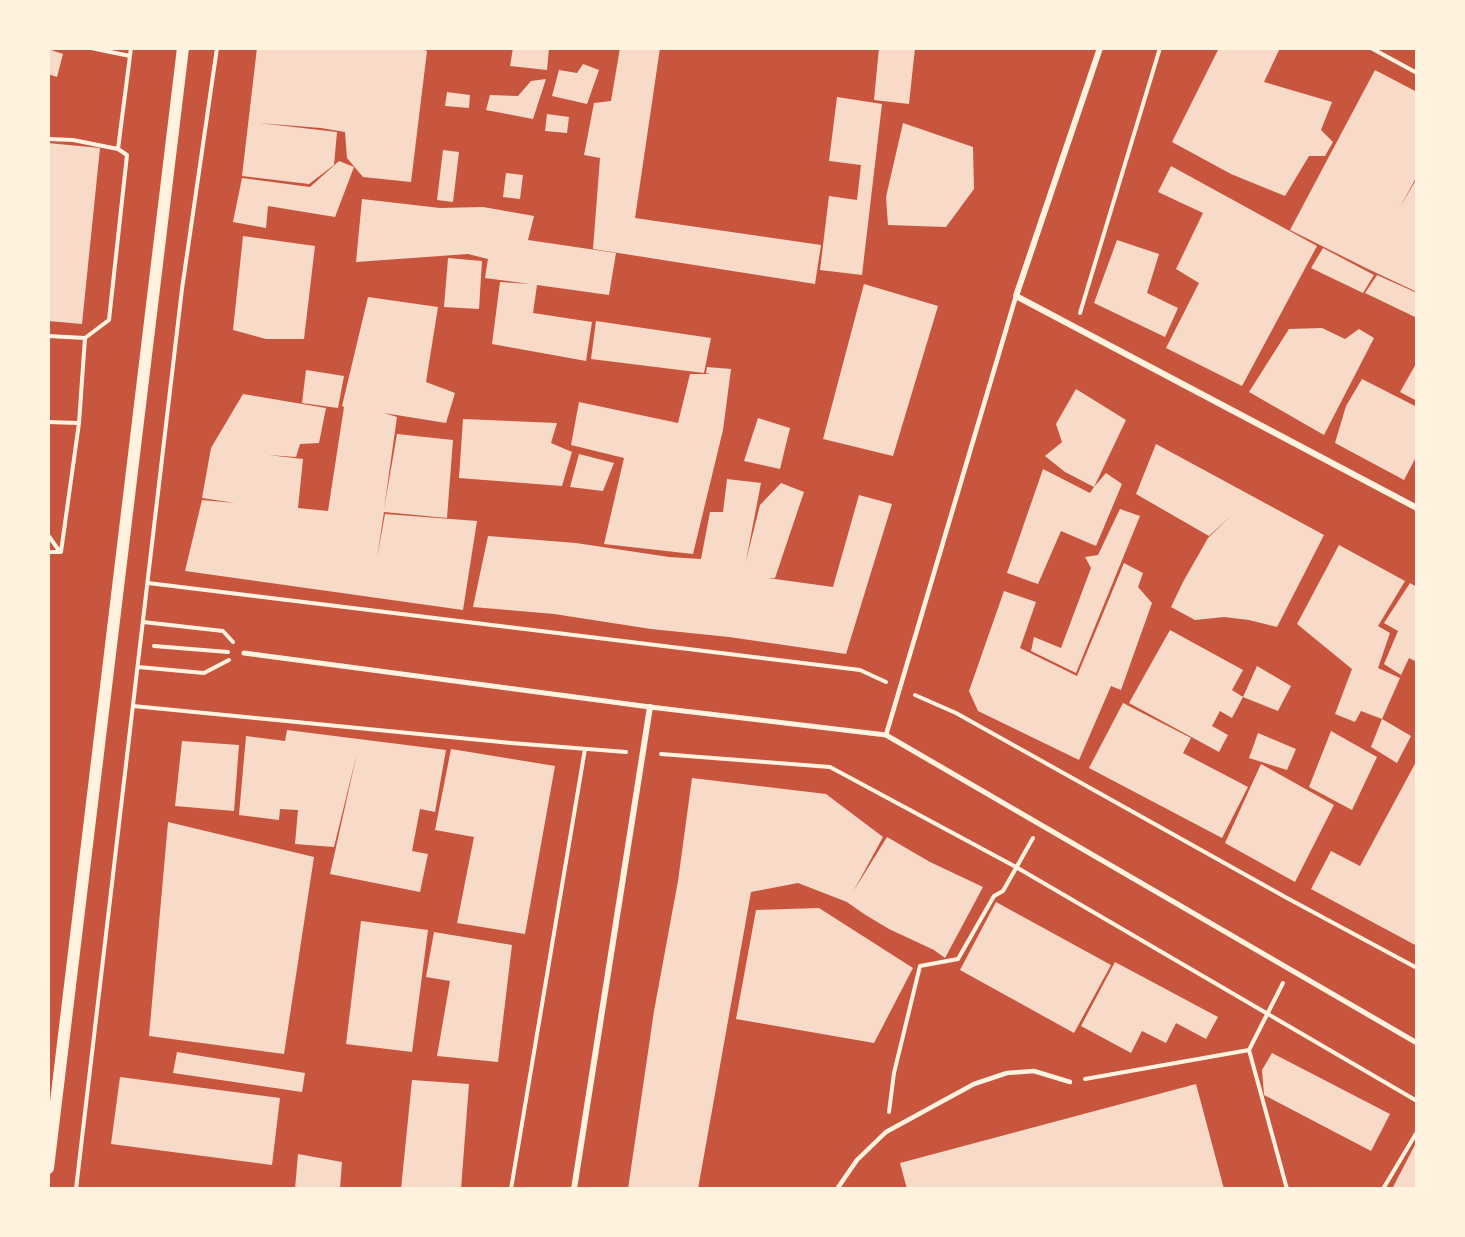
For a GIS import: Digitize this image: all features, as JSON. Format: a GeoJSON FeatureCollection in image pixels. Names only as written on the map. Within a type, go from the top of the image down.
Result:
{"type":"FeatureCollection","features":[{"type":"Feature","properties":{"kind":"main road"},"geometry":{"type":"LineString","coordinates":[[48,1168],[183,48]]}},
{"type":"Feature","properties":{"kind":"street"},"geometry":{"type":"LineString","coordinates":[[1100,48],[1016,296],[1417,508]]}},
{"type":"Feature","properties":{"kind":"street"},"geometry":{"type":"LineString","coordinates":[[244,653],[650,707],[886,735],[1417,1043]]}},
{"type":"Feature","properties":{"kind":"street"},"geometry":{"type":"LineString","coordinates":[[573,1189],[650,707]]}},
{"type":"Feature","properties":{"kind":"lane"},"geometry":{"type":"LineString","coordinates":[[886,735],[1016,296]]}},
{"type":"Feature","properties":{"kind":"lane"},"geometry":{"type":"LineString","coordinates":[[837,1189],[857,1160],[886,1132],[974,1084],[1007,1073],[1034,1071],[1070,1082]]}},
{"type":"Feature","properties":{"kind":"path"},"geometry":{"type":"LineString","coordinates":[[91,48],[130,56]]}},
{"type":"Feature","properties":{"kind":"path"},"geometry":{"type":"LineString","coordinates":[[118,149],[131,48]]}},
{"type":"Feature","properties":{"kind":"path"},"geometry":{"type":"LineString","coordinates":[[76,1189],[182,289],[217,48]]}},
{"type":"Feature","properties":{"kind":"path"},"geometry":{"type":"LineString","coordinates":[[1076,328],[1160,48]]}},
{"type":"Feature","properties":{"kind":"path"},"geometry":{"type":"LineString","coordinates":[[1371,48],[1417,73]]}},
{"type":"Feature","properties":{"kind":"path"},"geometry":{"type":"LineString","coordinates":[[48,139],[74,140],[118,149],[127,155],[109,320],[85,338],[48,336]]}},
{"type":"Feature","properties":{"kind":"path"},"geometry":{"type":"LineString","coordinates":[[61,552],[79,423],[85,338]]}},
{"type":"Feature","properties":{"kind":"path"},"geometry":{"type":"LineString","coordinates":[[48,422],[79,423]]}},
{"type":"Feature","properties":{"kind":"path"},"geometry":{"type":"LineString","coordinates":[[48,535],[61,552]]}},
{"type":"Feature","properties":{"kind":"path"},"geometry":{"type":"LineString","coordinates":[[48,552],[61,552]]}},
{"type":"Feature","properties":{"kind":"path"},"geometry":{"type":"LineString","coordinates":[[147,583],[860,670],[956,714],[1417,968]]}},
{"type":"Feature","properties":{"kind":"path"},"geometry":{"type":"LineString","coordinates":[[143,622],[224,631],[244,653]]}},
{"type":"Feature","properties":{"kind":"path"},"geometry":{"type":"LineString","coordinates":[[154,646],[244,653]]}},
{"type":"Feature","properties":{"kind":"path"},"geometry":{"type":"LineString","coordinates":[[138,667],[204,673],[244,653]]}},
{"type":"Feature","properties":{"kind":"path"},"geometry":{"type":"LineString","coordinates":[[133,706],[585,748],[830,767],[1016,867],[1417,1101]]}},
{"type":"Feature","properties":{"kind":"path"},"geometry":{"type":"LineString","coordinates":[[511,1189],[585,748]]}},
{"type":"Feature","properties":{"kind":"path"},"geometry":{"type":"LineString","coordinates":[[886,1132],[894,1073],[920,966],[958,959],[994,896],[1003,891],[1040,824]]}},
{"type":"Feature","properties":{"kind":"path"},"geometry":{"type":"LineString","coordinates":[[1287,1189],[1249,1050],[1289,969]]}},
{"type":"Feature","properties":{"kind":"path"},"geometry":{"type":"LineString","coordinates":[[1070,1082],[1249,1050]]}},
{"type":"Feature","properties":{"kind":"path"},"geometry":{"type":"LineString","coordinates":[[1383,1189],[1417,1132]]}},
{"type":"Feature","properties":{"kind":"building"},"geometry":{"type":"Polygon","coordinates":[[[257,48],[419,48],[427,51],[411,182],[363,177],[347,158],[345,132],[259,123],[337,132],[334,165],[309,184],[242,176],[257,48]]]}},
{"type":"Feature","properties":{"kind":"building"},"geometry":{"type":"Polygon","coordinates":[[[513,48],[549,48],[547,70],[510,66],[513,48]]]}},
{"type":"Feature","properties":{"kind":"building"},"geometry":{"type":"Polygon","coordinates":[[[620,48],[660,48],[635,218],[821,245],[815,284],[593,249],[600,158],[584,155],[594,103],[611,101],[620,48]]]}},
{"type":"Feature","properties":{"kind":"building"},"geometry":{"type":"Polygon","coordinates":[[[879,48],[915,48],[909,104],[874,100],[879,48]]]}},
{"type":"Feature","properties":{"kind":"building"},"geometry":{"type":"Polygon","coordinates":[[[1219,48],[1280,48],[1264,82],[1332,102],[1321,130],[1333,142],[1325,156],[1309,156],[1285,196],[1231,174],[1172,142],[1219,48]]]}},
{"type":"Feature","properties":{"kind":"building"},"geometry":{"type":"Polygon","coordinates":[[[48,49],[63,54],[57,77],[48,74],[48,49]]]}},
{"type":"Feature","properties":{"kind":"building"},"geometry":{"type":"Polygon","coordinates":[[[583,64],[599,70],[587,104],[552,96],[559,70],[577,73],[583,64]]]}},
{"type":"Feature","properties":{"kind":"building"},"geometry":{"type":"Polygon","coordinates":[[[1375,70],[1417,92],[1417,176],[1399,209],[1417,178],[1417,292],[1290,230],[1375,70]]]}},
{"type":"Feature","properties":{"kind":"building"},"geometry":{"type":"Polygon","coordinates":[[[546,79],[533,119],[486,110],[490,95],[518,96],[531,81],[546,79]]]}},
{"type":"Feature","properties":{"kind":"building"},"geometry":{"type":"Polygon","coordinates":[[[447,92],[470,95],[469,108],[445,106],[447,92]]]}},
{"type":"Feature","properties":{"kind":"building"},"geometry":{"type":"Polygon","coordinates":[[[837,97],[882,104],[862,275],[820,270],[829,196],[857,200],[861,165],[829,161],[837,97]]]}},
{"type":"Feature","properties":{"kind":"building"},"geometry":{"type":"Polygon","coordinates":[[[547,114],[569,117],[567,133],[545,131],[547,114]]]}},
{"type":"Feature","properties":{"kind":"building"},"geometry":{"type":"Polygon","coordinates":[[[903,123],[973,147],[974,189],[946,227],[888,225],[886,197],[903,123]]]}},
{"type":"Feature","properties":{"kind":"building"},"geometry":{"type":"Polygon","coordinates":[[[48,143],[100,148],[82,324],[48,321],[48,143]]]}},
{"type":"Feature","properties":{"kind":"building"},"geometry":{"type":"Polygon","coordinates":[[[443,150],[459,152],[453,202],[437,200],[443,150]]]}},
{"type":"Feature","properties":{"kind":"building"},"geometry":{"type":"Polygon","coordinates":[[[339,161],[354,167],[335,217],[268,206],[266,228],[233,222],[242,178],[310,187],[339,161]]]}},
{"type":"Feature","properties":{"kind":"building"},"geometry":{"type":"Polygon","coordinates":[[[1171,166],[1317,246],[1242,386],[1166,348],[1199,283],[1176,269],[1203,213],[1158,192],[1171,166]]]}},
{"type":"Feature","properties":{"kind":"building"},"geometry":{"type":"Polygon","coordinates":[[[506,173],[523,175],[520,199],[503,197],[506,173]]]}},
{"type":"Feature","properties":{"kind":"building"},"geometry":{"type":"Polygon","coordinates":[[[362,199],[440,208],[483,207],[534,216],[528,240],[616,253],[609,295],[537,285],[533,313],[592,322],[586,361],[492,344],[500,282],[530,284],[485,278],[488,259],[468,254],[356,262],[362,199]]]}},
{"type":"Feature","properties":{"kind":"building"},"geometry":{"type":"Polygon","coordinates":[[[243,236],[315,246],[304,339],[266,339],[233,330],[243,236]]]}},
{"type":"Feature","properties":{"kind":"building"},"geometry":{"type":"Polygon","coordinates":[[[1117,240],[1159,254],[1147,293],[1178,308],[1165,337],[1094,303],[1117,240]]]}},
{"type":"Feature","properties":{"kind":"building"},"geometry":{"type":"Polygon","coordinates":[[[1323,248],[1374,275],[1363,293],[1311,268],[1323,248]]]}},
{"type":"Feature","properties":{"kind":"building"},"geometry":{"type":"Polygon","coordinates":[[[448,258],[482,261],[479,309],[444,307],[448,258]]]}},
{"type":"Feature","properties":{"kind":"building"},"geometry":{"type":"Polygon","coordinates":[[[1377,275],[1417,293],[1417,318],[1365,293],[1377,275]]]}},
{"type":"Feature","properties":{"kind":"building"},"geometry":{"type":"Polygon","coordinates":[[[864,284],[938,306],[893,456],[823,439],[864,284]]]}},
{"type":"Feature","properties":{"kind":"building"},"geometry":{"type":"Polygon","coordinates":[[[368,297],[438,307],[426,382],[455,393],[446,423],[384,413],[397,417],[384,509],[397,434],[453,440],[447,518],[384,512],[377,558],[385,514],[477,521],[463,610],[185,571],[202,500],[235,503],[202,498],[211,448],[243,394],[326,408],[319,443],[300,444],[296,457],[268,455],[303,459],[298,508],[328,511],[344,407],[342,406],[368,297]]]}},
{"type":"Feature","properties":{"kind":"building"},"geometry":{"type":"Polygon","coordinates":[[[596,321],[711,338],[704,373],[591,359],[596,321]]]}},
{"type":"Feature","properties":{"kind":"building"},"geometry":{"type":"Polygon","coordinates":[[[1322,328],[1345,339],[1359,329],[1374,338],[1324,435],[1249,392],[1289,329],[1322,328]]]}},
{"type":"Feature","properties":{"kind":"building"},"geometry":{"type":"Polygon","coordinates":[[[1417,362],[1417,401],[1400,392],[1417,362]]]}},
{"type":"Feature","properties":{"kind":"building"},"geometry":{"type":"Polygon","coordinates":[[[707,367],[731,369],[723,430],[693,554],[604,544],[624,458],[571,445],[579,402],[678,423],[690,374],[710,374],[706,373],[707,367]]]}},
{"type":"Feature","properties":{"kind":"building"},"geometry":{"type":"Polygon","coordinates":[[[306,370],[344,376],[338,408],[302,403],[306,370]]]}},
{"type":"Feature","properties":{"kind":"building"},"geometry":{"type":"Polygon","coordinates":[[[1362,379],[1417,407],[1417,455],[1404,480],[1335,443],[1346,406],[1362,379]]]}},
{"type":"Feature","properties":{"kind":"building"},"geometry":{"type":"Polygon","coordinates":[[[1076,389],[1126,420],[1094,487],[1065,472],[1045,456],[1062,442],[1056,424],[1076,389]]]}},
{"type":"Feature","properties":{"kind":"building"},"geometry":{"type":"Polygon","coordinates":[[[758,418],[790,428],[780,469],[744,461],[758,418]]]}},
{"type":"Feature","properties":{"kind":"building"},"geometry":{"type":"Polygon","coordinates":[[[463,419],[557,423],[551,443],[572,452],[562,486],[459,478],[463,419]]]}},
{"type":"Feature","properties":{"kind":"building"},"geometry":{"type":"Polygon","coordinates":[[[1156,444],[1324,535],[1277,627],[1224,617],[1195,620],[1171,607],[1208,538],[1233,514],[1209,536],[1136,494],[1156,444]]]}},
{"type":"Feature","properties":{"kind":"building"},"geometry":{"type":"Polygon","coordinates":[[[579,454],[614,463],[603,491],[570,487],[579,454]]]}},
{"type":"Feature","properties":{"kind":"building"},"geometry":{"type":"Polygon","coordinates":[[[1043,469],[1090,493],[1106,473],[1122,484],[1096,546],[1061,531],[1038,584],[1007,573],[1043,469]]]}},
{"type":"Feature","properties":{"kind":"building"},"geometry":{"type":"Polygon","coordinates":[[[727,479],[761,483],[746,561],[760,505],[781,483],[804,492],[775,578],[768,578],[833,587],[859,495],[892,504],[846,654],[554,614],[473,607],[488,536],[576,543],[669,557],[701,559],[710,512],[723,512],[727,479]]]}},
{"type":"Feature","properties":{"kind":"building"},"geometry":{"type":"Polygon","coordinates":[[[1120,509],[1140,516],[1076,673],[1031,651],[1034,637],[1061,648],[1091,568],[1085,557],[1098,555],[1120,509]]]}},
{"type":"Feature","properties":{"kind":"building"},"geometry":{"type":"Polygon","coordinates":[[[1339,545],[1405,581],[1378,626],[1390,633],[1378,668],[1400,678],[1382,719],[1361,711],[1355,722],[1335,714],[1352,669],[1297,624],[1339,545]]]}},
{"type":"Feature","properties":{"kind":"building"},"geometry":{"type":"Polygon","coordinates":[[[1124,563],[1143,573],[1138,587],[1152,603],[1121,690],[1111,686],[1079,760],[978,711],[969,691],[1004,591],[1036,602],[1020,648],[1077,676],[1124,563]]]}},
{"type":"Feature","properties":{"kind":"building"},"geometry":{"type":"Polygon","coordinates":[[[1410,583],[1417,587],[1417,662],[1409,658],[1401,675],[1384,664],[1398,631],[1384,623],[1410,583]]]}},
{"type":"Feature","properties":{"kind":"building"},"geometry":{"type":"Polygon","coordinates":[[[1170,630],[1243,670],[1232,690],[1243,697],[1232,718],[1220,711],[1212,726],[1228,735],[1219,752],[1129,703],[1170,630]]]}},
{"type":"Feature","properties":{"kind":"building"},"geometry":{"type":"Polygon","coordinates":[[[1257,666],[1291,686],[1278,711],[1243,697],[1257,666]]]}},
{"type":"Feature","properties":{"kind":"building"},"geometry":{"type":"Polygon","coordinates":[[[1123,703],[1191,738],[1183,753],[1248,787],[1222,838],[1089,768],[1123,703]]]}},
{"type":"Feature","properties":{"kind":"building"},"geometry":{"type":"Polygon","coordinates":[[[1382,719],[1411,736],[1397,763],[1371,747],[1382,719]]]}},
{"type":"Feature","properties":{"kind":"building"},"geometry":{"type":"Polygon","coordinates":[[[287,730],[446,750],[435,812],[420,809],[412,851],[428,854],[420,892],[330,874],[357,753],[334,847],[295,844],[298,810],[280,809],[279,820],[239,815],[246,736],[285,741],[287,730]]]}},
{"type":"Feature","properties":{"kind":"building"},"geometry":{"type":"Polygon","coordinates":[[[1331,731],[1377,757],[1352,810],[1309,787],[1331,731]]]}},
{"type":"Feature","properties":{"kind":"building"},"geometry":{"type":"Polygon","coordinates":[[[1258,733],[1296,749],[1287,770],[1249,758],[1258,733]]]}},
{"type":"Feature","properties":{"kind":"building"},"geometry":{"type":"Polygon","coordinates":[[[182,741],[239,745],[234,811],[175,806],[182,741]]]}},
{"type":"Feature","properties":{"kind":"building"},"geometry":{"type":"Polygon","coordinates":[[[451,749],[555,766],[525,934],[457,923],[474,837],[435,830],[451,749]]]}},
{"type":"Feature","properties":{"kind":"building"},"geometry":{"type":"Polygon","coordinates":[[[1417,760],[1417,946],[1311,889],[1331,851],[1360,866],[1417,760]]]}},
{"type":"Feature","properties":{"kind":"building"},"geometry":{"type":"Polygon","coordinates":[[[1261,764],[1334,805],[1295,882],[1225,843],[1261,764]]]}},
{"type":"Feature","properties":{"kind":"building"},"geometry":{"type":"Polygon","coordinates":[[[692,778],[826,794],[883,837],[853,892],[887,837],[930,862],[983,887],[945,958],[934,950],[889,929],[847,902],[798,883],[751,892],[698,1189],[628,1189],[654,1011],[678,881],[692,778]]]}},
{"type":"Feature","properties":{"kind":"building"},"geometry":{"type":"Polygon","coordinates":[[[168,822],[314,857],[284,1054],[149,1036],[168,822]]]}},
{"type":"Feature","properties":{"kind":"building"},"geometry":{"type":"Polygon","coordinates":[[[996,902],[1111,965],[1074,1033],[960,970],[996,902]]]}},
{"type":"Feature","properties":{"kind":"building"},"geometry":{"type":"Polygon","coordinates":[[[819,908],[913,968],[874,1043],[736,1019],[756,910],[819,908]]]}},
{"type":"Feature","properties":{"kind":"building"},"geometry":{"type":"Polygon","coordinates":[[[361,921],[428,930],[412,1052],[346,1044],[361,921]]]}},
{"type":"Feature","properties":{"kind":"building"},"geometry":{"type":"Polygon","coordinates":[[[434,932],[512,945],[498,1062],[437,1056],[450,981],[426,977],[434,932]]]}},
{"type":"Feature","properties":{"kind":"building"},"geometry":{"type":"Polygon","coordinates":[[[1115,962],[1218,1017],[1206,1039],[1176,1023],[1166,1043],[1142,1031],[1131,1053],[1081,1026],[1115,962]]]}},
{"type":"Feature","properties":{"kind":"building"},"geometry":{"type":"Polygon","coordinates":[[[177,1052],[305,1073],[302,1092],[173,1073],[177,1052]]]}},
{"type":"Feature","properties":{"kind":"building"},"geometry":{"type":"Polygon","coordinates":[[[1272,1053],[1390,1114],[1371,1151],[1264,1095],[1262,1070],[1272,1053]]]}},
{"type":"Feature","properties":{"kind":"building"},"geometry":{"type":"Polygon","coordinates":[[[120,1077],[280,1098],[272,1165],[111,1144],[120,1077]]]}},
{"type":"Feature","properties":{"kind":"building"},"geometry":{"type":"Polygon","coordinates":[[[412,1080],[469,1084],[461,1189],[401,1189],[412,1080]]]}},
{"type":"Feature","properties":{"kind":"building"},"geometry":{"type":"Polygon","coordinates":[[[1196,1084],[1224,1189],[907,1189],[900,1163],[1196,1084]]]}},
{"type":"Feature","properties":{"kind":"building"},"geometry":{"type":"Polygon","coordinates":[[[1417,1141],[1417,1189],[1392,1189],[1417,1141]]]}},
{"type":"Feature","properties":{"kind":"building"},"geometry":{"type":"Polygon","coordinates":[[[298,1154],[342,1162],[340,1189],[295,1189],[298,1154]]]}}]}
